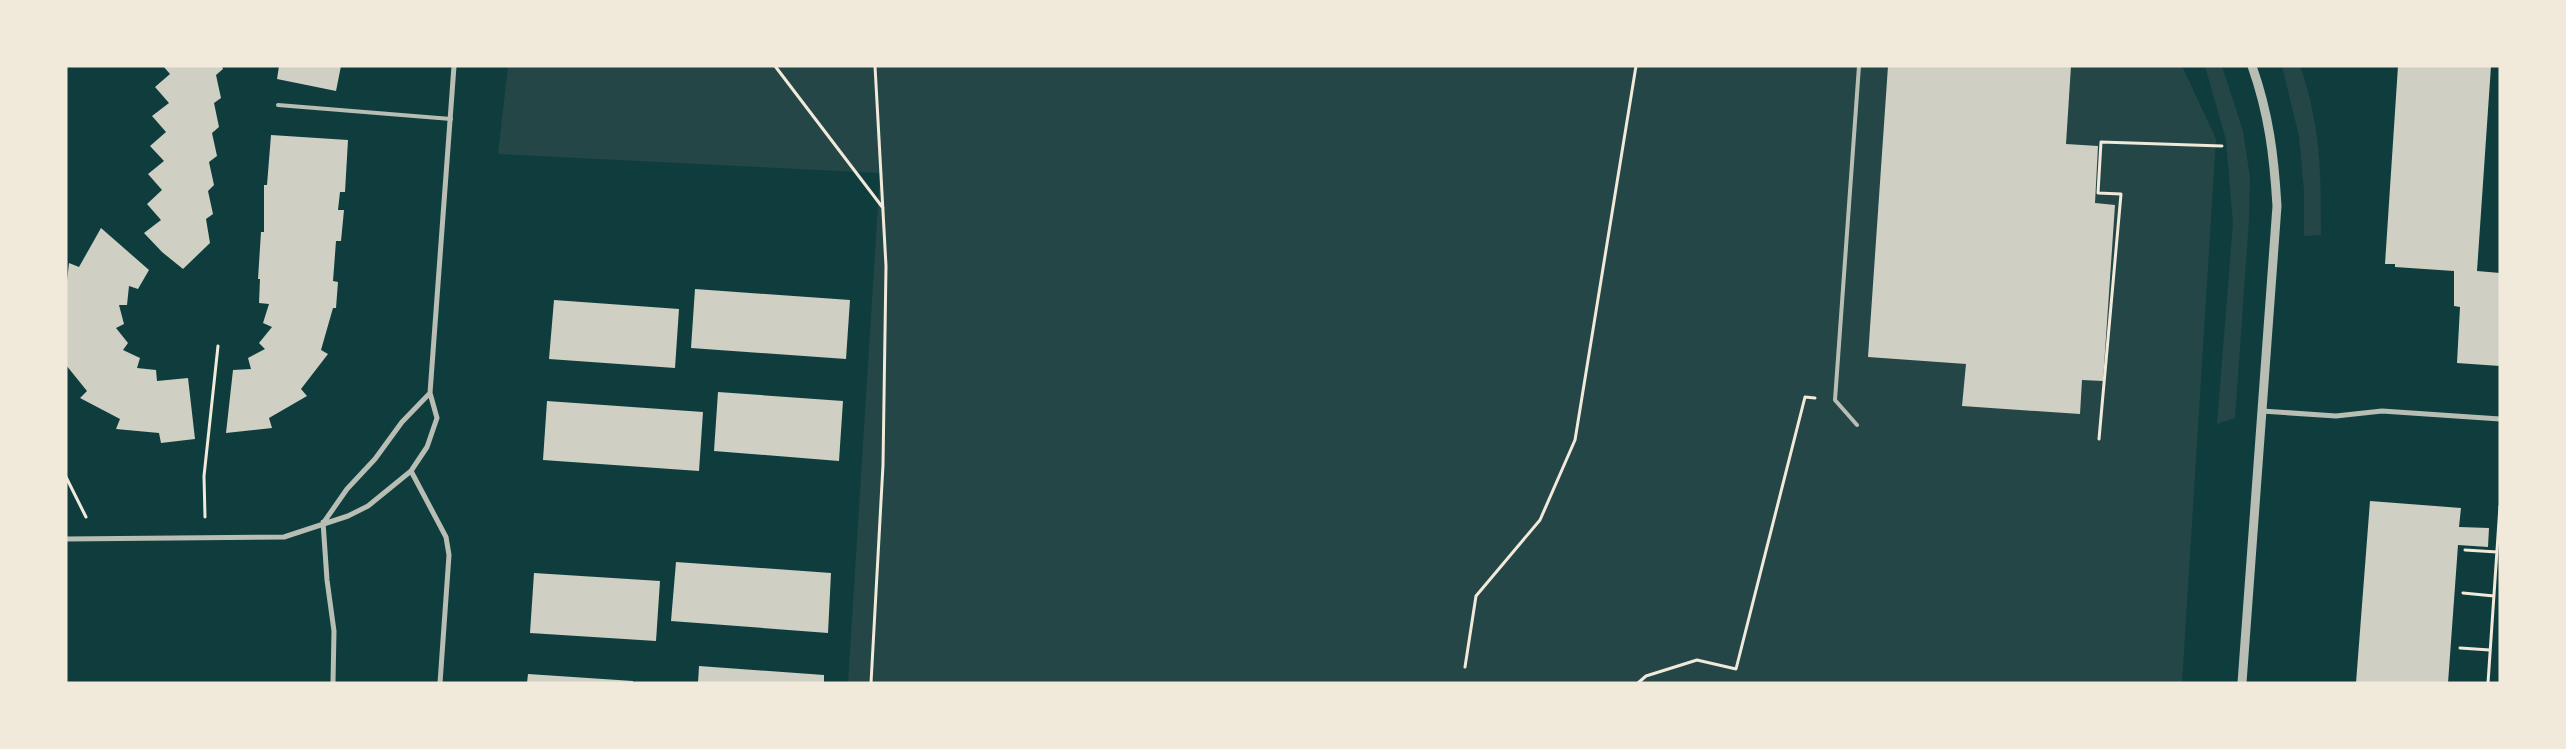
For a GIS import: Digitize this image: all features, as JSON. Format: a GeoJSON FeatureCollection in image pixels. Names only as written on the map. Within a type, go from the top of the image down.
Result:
{"type":"FeatureCollection","features":[{"type":"Feature","properties":{"kind":"street"},"geometry":{"type":"LineString","coordinates":[[66,540],[284,537],[305,532],[323,522],[348,516],[368,506],[411,472],[427,447],[437,418],[430,393],[454,66]]}},
{"type":"Feature","properties":{"kind":"street"},"geometry":{"type":"LineString","coordinates":[[2242,683],[2276,206],[2274,153],[2264,99],[2252,66]]}},
{"type":"Feature","properties":{"kind":"street"},"geometry":{"type":"LineString","coordinates":[[333,683],[334,631],[327,580],[323,522],[347,489],[375,459],[402,422],[430,393]]}},
{"type":"Feature","properties":{"kind":"street"},"geometry":{"type":"LineString","coordinates":[[2262,411],[2336,416],[2382,411],[2500,419]]}},
{"type":"Feature","properties":{"kind":"street"},"geometry":{"type":"LineString","coordinates":[[411,472],[446,536],[449,554],[440,683]]}},
{"type":"Feature","properties":{"kind":"lane"},"geometry":{"type":"LineString","coordinates":[[1857,425],[1835,400],[1859,66]]}},
{"type":"Feature","properties":{"kind":"lane"},"geometry":{"type":"LineString","coordinates":[[278,105],[451,119]]}},
{"type":"Feature","properties":{"kind":"path"},"geometry":{"type":"LineString","coordinates":[[775,66],[883,208]]}},
{"type":"Feature","properties":{"kind":"path"},"geometry":{"type":"LineString","coordinates":[[871,683],[883,465],[886,266],[875,66]]}},
{"type":"Feature","properties":{"kind":"path"},"geometry":{"type":"LineString","coordinates":[[1465,667],[1476,596],[1540,520],[1575,440],[1636,66]]}},
{"type":"Feature","properties":{"kind":"path"},"geometry":{"type":"LineString","coordinates":[[2099,439],[2121,194],[2098,193],[2101,142],[2222,146]]}},
{"type":"Feature","properties":{"kind":"path"},"geometry":{"type":"LineString","coordinates":[[205,539],[204,476],[218,346]]}},
{"type":"Feature","properties":{"kind":"path"},"geometry":{"type":"LineString","coordinates":[[1638,683],[1646,676],[1697,660],[1736,669],[1805,397],[1835,400]]}},
{"type":"Feature","properties":{"kind":"path"},"geometry":{"type":"LineString","coordinates":[[66,477],[97,540]]}},
{"type":"Feature","properties":{"kind":"path"},"geometry":{"type":"LineString","coordinates":[[2488,683],[2500,506]]}},
{"type":"Feature","properties":{"kind":"path"},"geometry":{"type":"LineString","coordinates":[[2465,550],[2496,552]]}},
{"type":"Feature","properties":{"kind":"path"},"geometry":{"type":"LineString","coordinates":[[2463,593],[2494,596]]}},
{"type":"Feature","properties":{"kind":"path"},"geometry":{"type":"LineString","coordinates":[[2460,648],[2490,650]]}},
{"type":"Feature","properties":{"kind":"shaded area"},"geometry":{"type":"Polygon","coordinates":[[[508,66],[2182,66],[2216,139],[2182,683],[848,683],[880,173],[498,154],[508,66]]]}},
{"type":"Feature","properties":{"kind":"shaded area"},"geometry":{"type":"Polygon","coordinates":[[[2205,66],[2222,66],[2243,131],[2250,177],[2249,220],[2235,418],[2217,424],[2233,223],[2226,140],[2205,66]]]}},
{"type":"Feature","properties":{"kind":"shaded area"},"geometry":{"type":"Polygon","coordinates":[[[2282,66],[2300,66],[2312,109],[2320,170],[2321,235],[2304,236],[2304,190],[2299,136],[2282,66]]]}},
{"type":"Feature","properties":{"kind":"building"},"geometry":{"type":"Polygon","coordinates":[[[163,66],[222,66],[223,69],[216,75],[221,98],[214,103],[219,127],[212,133],[217,156],[209,162],[214,185],[208,191],[213,214],[206,219],[210,243],[183,269],[162,252],[144,233],[161,220],[147,204],[162,190],[148,174],[164,161],[150,146],[166,132],[152,116],[169,103],[155,87],[170,74],[163,66]]]}},
{"type":"Feature","properties":{"kind":"building"},"geometry":{"type":"Polygon","coordinates":[[[279,66],[341,66],[336,91],[277,79],[279,66]]]}},
{"type":"Feature","properties":{"kind":"building"},"geometry":{"type":"Polygon","coordinates":[[[1888,66],[2071,66],[2066,144],[2098,146],[2095,203],[2115,205],[2103,381],[2082,380],[2080,414],[1962,406],[1966,364],[1868,357],[1888,66]]]}},
{"type":"Feature","properties":{"kind":"building"},"geometry":{"type":"Polygon","coordinates":[[[2398,66],[2491,66],[2477,271],[2500,273],[2500,366],[2457,363],[2460,307],[2454,306],[2454,271],[2395,267],[2395,264],[2385,264],[2398,66]]]}},
{"type":"Feature","properties":{"kind":"building"},"geometry":{"type":"Polygon","coordinates":[[[271,135],[348,140],[345,192],[340,192],[338,210],[344,210],[341,241],[336,241],[333,281],[338,282],[336,308],[333,308],[321,350],[328,354],[301,389],[307,396],[269,418],[272,428],[226,433],[233,370],[251,369],[248,358],[265,349],[259,343],[272,327],[263,323],[269,304],[259,303],[260,279],[258,279],[261,232],[264,232],[264,185],[267,185],[271,135]]]}},
{"type":"Feature","properties":{"kind":"building"},"geometry":{"type":"Polygon","coordinates":[[[101,228],[149,270],[138,289],[129,286],[127,305],[119,305],[124,324],[116,328],[128,343],[123,350],[140,358],[137,368],[156,370],[157,381],[188,378],[195,439],[161,443],[159,433],[116,429],[120,419],[80,398],[87,391],[66,365],[66,290],[69,263],[79,267],[101,228]]]}},
{"type":"Feature","properties":{"kind":"building"},"geometry":{"type":"Polygon","coordinates":[[[695,289],[850,300],[846,359],[691,348],[695,289]]]}},
{"type":"Feature","properties":{"kind":"building"},"geometry":{"type":"Polygon","coordinates":[[[554,300],[679,309],[675,368],[549,359],[554,300]]]}},
{"type":"Feature","properties":{"kind":"building"},"geometry":{"type":"Polygon","coordinates":[[[718,392],[843,401],[839,461],[714,451],[718,392]]]}},
{"type":"Feature","properties":{"kind":"building"},"geometry":{"type":"Polygon","coordinates":[[[547,401],[703,412],[699,471],[543,460],[547,401]]]}},
{"type":"Feature","properties":{"kind":"building"},"geometry":{"type":"Polygon","coordinates":[[[2370,501],[2461,508],[2459,527],[2489,528],[2488,547],[2458,545],[2448,683],[2356,683],[2370,501]]]}},
{"type":"Feature","properties":{"kind":"building"},"geometry":{"type":"Polygon","coordinates":[[[676,562],[831,573],[828,633],[671,621],[676,562]]]}},
{"type":"Feature","properties":{"kind":"building"},"geometry":{"type":"Polygon","coordinates":[[[534,573],[660,581],[656,641],[530,633],[534,573]]]}},
{"type":"Feature","properties":{"kind":"building"},"geometry":{"type":"Polygon","coordinates":[[[699,666],[824,675],[824,683],[698,683],[699,666]]]}},
{"type":"Feature","properties":{"kind":"building"},"geometry":{"type":"Polygon","coordinates":[[[528,674],[633,681],[633,683],[527,683],[528,674]]]}}]}
